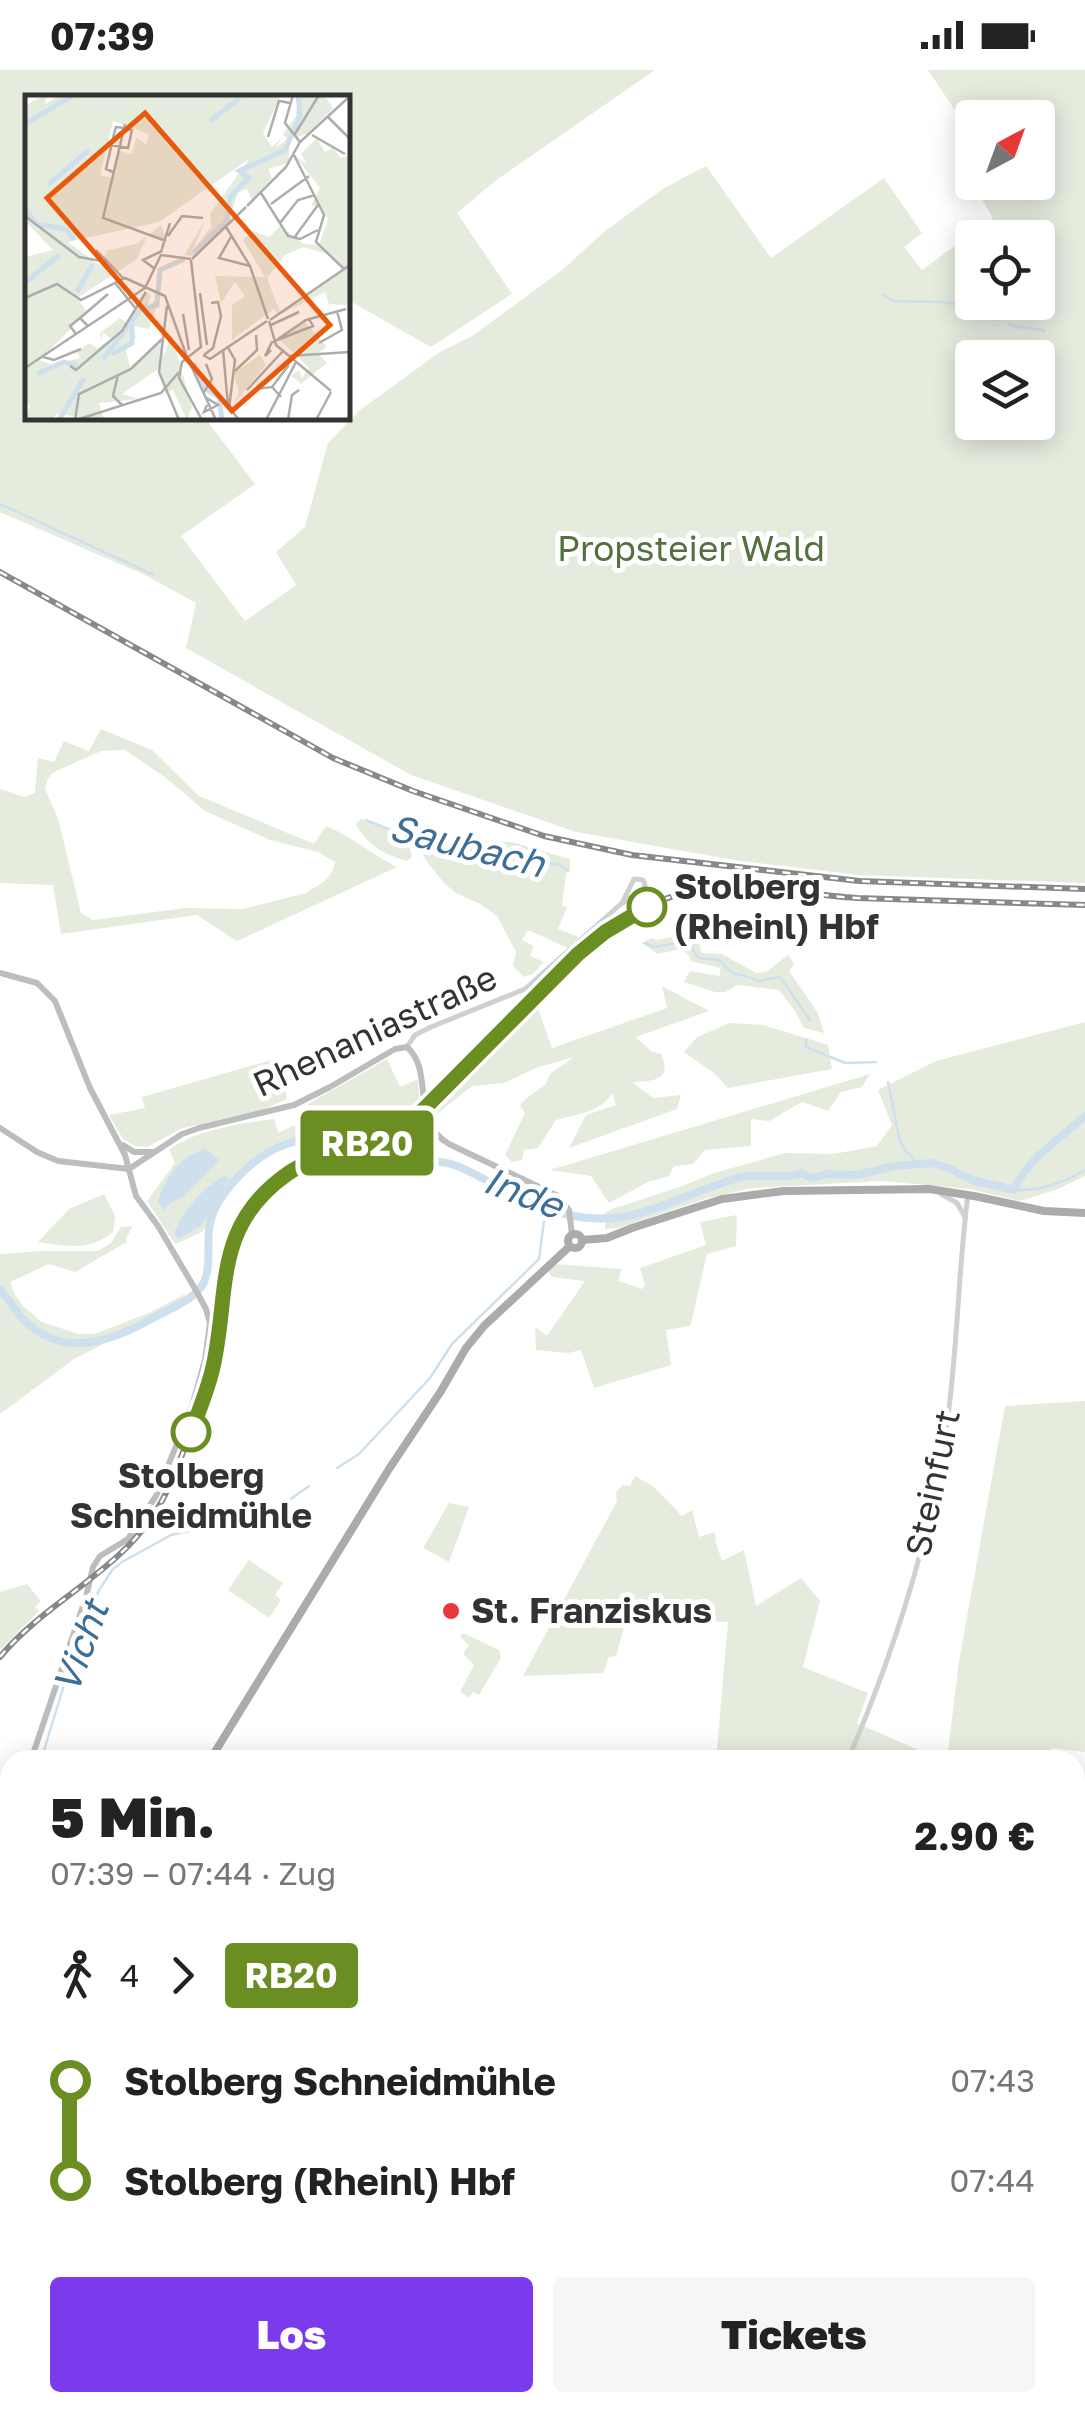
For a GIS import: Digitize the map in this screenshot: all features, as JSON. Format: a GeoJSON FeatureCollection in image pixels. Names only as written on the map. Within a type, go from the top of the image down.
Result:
{"type":"FeatureCollection","features":[{"type":"Feature","properties":{"kind":"main road"},"geometry":{"type":"LineString","coordinates":[[0,973],[43,986],[55,1001],[84,1076],[125,1155],[136,1196],[199,1295],[209,1315],[210,1330],[192,1406],[148,1511],[128,1538],[92,1566],[86,1597],[34,1750]]}},
{"type":"Feature","properties":{"kind":"main road","name":"Rhenaniastraße"},"geometry":{"type":"LineString","coordinates":[[129,1169],[174,1138],[199,1128],[294,1105],[394,1049],[407,1047]]}},
{"type":"Feature","properties":{"kind":"main road"},"geometry":{"type":"LineString","coordinates":[[407,1047],[417,1060],[424,1109],[436,1135],[556,1195],[569,1210],[570,1246]]}},
{"type":"Feature","properties":{"kind":"main road"},"geometry":{"type":"LineString","coordinates":[[0,1128],[47,1158],[129,1169]]}},
{"type":"Feature","properties":{"kind":"main road"},"geometry":{"type":"LineString","coordinates":[[115,1138],[130,1151],[154,1152]]}},
{"type":"Feature","properties":{"kind":"main road"},"geometry":{"type":"LineString","coordinates":[[582,1240],[607,1238],[708,1203],[784,1191],[930,1189],[1085,1214]]}},
{"type":"Feature","properties":{"kind":"main road"},"geometry":{"type":"LineString","coordinates":[[572,1235],[579,1235],[582,1240]]}},
{"type":"Feature","properties":{"kind":"main road"},"geometry":{"type":"LineString","coordinates":[[570,1246],[578,1248],[582,1240]]}},
{"type":"Feature","properties":{"kind":"main road"},"geometry":{"type":"LineString","coordinates":[[216,1750],[466,1348],[484,1326],[570,1246]]}},
{"type":"Feature","properties":{"kind":"street"},"geometry":{"type":"LineString","coordinates":[[634,880],[643,880],[643,890],[622,904],[634,880]]}},
{"type":"Feature","properties":{"kind":"street","name":"Rhenaniastraße"},"geometry":{"type":"LineString","coordinates":[[407,1047],[415,1035],[431,1027],[526,989],[622,904]]}},
{"type":"Feature","properties":{"kind":"street"},"geometry":{"type":"LineString","coordinates":[[930,1189],[957,1202],[965,1218]]}},
{"type":"Feature","properties":{"kind":"street","name":"Steinfurt"},"geometry":{"type":"LineString","coordinates":[[852,1750],[891,1649],[936,1491],[952,1385],[968,1194]]}},
{"type":"Feature","properties":{"kind":"green space","name":"Propsteier Wald"},"geometry":{"type":"Polygon","coordinates":[[[0,70],[655,70],[495,181],[457,213],[512,294],[431,347],[350,301],[350,95],[25,95],[25,420],[207,420],[255,484],[181,536],[245,621],[296,585],[276,552],[305,527],[328,443],[360,410],[440,352],[472,336],[664,188],[706,166],[771,258],[884,178],[922,233],[904,247],[922,270],[955,246],[955,320],[1055,320],[1055,220],[990,220],[993,218],[983,201],[1055,200],[1055,100],[955,100],[955,110],[928,70],[1085,70],[1085,883],[859,875],[740,861],[576,832],[411,775],[186,648],[196,603],[145,575],[0,512],[0,70]]]}},
{"type":"Feature","properties":{"kind":"green space"},"geometry":{"type":"Polygon","coordinates":[[[101,729],[152,750],[199,796],[314,844],[326,826],[397,867],[237,941],[197,915],[61,934],[53,885],[0,883],[0,789],[24,797],[35,793],[38,758],[54,762],[64,741],[89,751],[101,729]],[[125,750],[101,751],[52,773],[47,781],[45,789],[58,818],[81,913],[93,920],[185,908],[243,909],[306,893],[332,872],[335,862],[318,852],[270,840],[205,811],[125,750]]]}},
{"type":"Feature","properties":{"kind":"green space"},"geometry":{"type":"Polygon","coordinates":[[[361,819],[405,833],[412,857],[407,861],[377,848],[356,824],[361,819]]]}},
{"type":"Feature","properties":{"kind":"green space"},"geometry":{"type":"Polygon","coordinates":[[[418,837],[511,842],[570,859],[562,906],[567,907],[558,929],[579,937],[568,948],[528,930],[522,940],[534,946],[530,956],[544,962],[524,977],[513,966],[516,952],[497,916],[444,883],[425,859],[418,837]]]}},
{"type":"Feature","properties":{"kind":"green space"},"geometry":{"type":"Polygon","coordinates":[[[688,934],[697,938],[702,953],[722,954],[756,973],[766,972],[788,955],[794,964],[789,971],[818,1013],[824,1033],[804,1028],[779,990],[737,985],[725,992],[715,992],[684,982],[690,971],[720,976],[720,968],[691,961],[681,949],[657,954],[646,946],[646,940],[652,938],[688,934]]]}},
{"type":"Feature","properties":{"kind":"green space"},"geometry":{"type":"Polygon","coordinates":[[[662,986],[709,1011],[636,1037],[651,1051],[661,1054],[664,1070],[658,1078],[632,1082],[653,1098],[681,1095],[677,1109],[569,1148],[586,1115],[616,1105],[612,1093],[595,1108],[556,1120],[538,1148],[524,1150],[522,1160],[512,1162],[505,1155],[525,1113],[520,1106],[545,1085],[551,1073],[574,1057],[504,1083],[472,1086],[433,1117],[429,1109],[535,1000],[552,1048],[667,1008],[662,986]]]}},
{"type":"Feature","properties":{"kind":"green space"},"geometry":{"type":"Polygon","coordinates":[[[1085,1022],[1085,1176],[1058,1189],[1020,1201],[969,1189],[883,1181],[752,1188],[605,1229],[605,1213],[612,1209],[711,1174],[785,1153],[833,1154],[877,1146],[892,1125],[878,1090],[936,1061],[1085,1022]]]}},
{"type":"Feature","properties":{"kind":"green space"},"geometry":{"type":"Polygon","coordinates":[[[730,1023],[763,1025],[828,1045],[832,1069],[728,1088],[684,1052],[697,1037],[730,1023]]]}},
{"type":"Feature","properties":{"kind":"green space"},"geometry":{"type":"Polygon","coordinates":[[[278,1058],[287,1099],[262,1110],[183,1128],[147,1147],[123,1139],[109,1115],[145,1108],[142,1097],[278,1058]]]}},
{"type":"Feature","properties":{"kind":"green space"},"geometry":{"type":"Polygon","coordinates":[[[387,1059],[400,1087],[418,1079],[420,1110],[392,1129],[341,1148],[323,1134],[311,1134],[271,1149],[229,1184],[203,1231],[175,1244],[147,1201],[175,1163],[169,1150],[205,1132],[248,1123],[274,1119],[278,1133],[314,1116],[308,1104],[387,1059]]]}},
{"type":"Feature","properties":{"kind":"green space"},"geometry":{"type":"Polygon","coordinates":[[[870,1074],[862,1087],[841,1092],[828,1111],[802,1102],[769,1121],[751,1119],[751,1146],[705,1150],[693,1164],[674,1166],[669,1176],[648,1182],[609,1203],[591,1176],[550,1170],[870,1074]]]}},
{"type":"Feature","properties":{"kind":"green space"},"geometry":{"type":"Polygon","coordinates":[[[104,1194],[115,1216],[113,1232],[86,1245],[38,1242],[69,1209],[104,1194]]]}},
{"type":"Feature","properties":{"kind":"green space"},"geometry":{"type":"Polygon","coordinates":[[[737,1215],[736,1246],[707,1254],[691,1324],[666,1330],[671,1365],[594,1388],[581,1350],[536,1350],[535,1327],[547,1336],[585,1281],[552,1277],[548,1271],[556,1264],[621,1269],[619,1281],[642,1289],[645,1285],[640,1268],[706,1245],[700,1222],[737,1215]]]}},
{"type":"Feature","properties":{"kind":"green space"},"geometry":{"type":"Polygon","coordinates":[[[133,1226],[127,1242],[75,1272],[49,1264],[10,1282],[15,1295],[42,1322],[79,1334],[95,1334],[185,1294],[188,1301],[74,1359],[0,1414],[0,1254],[98,1251],[111,1243],[121,1227],[133,1226]]]}},
{"type":"Feature","properties":{"kind":"green space"},"geometry":{"type":"Polygon","coordinates":[[[1085,1401],[1085,1750],[948,1750],[959,1661],[1005,1406],[1085,1401]]]}},
{"type":"Feature","properties":{"kind":"green space"},"geometry":{"type":"Polygon","coordinates":[[[635,1476],[653,1486],[682,1516],[692,1510],[699,1537],[715,1532],[722,1561],[744,1550],[756,1606],[801,1578],[820,1601],[803,1667],[868,1693],[857,1723],[918,1750],[717,1750],[728,1622],[638,1618],[625,1624],[616,1656],[609,1657],[603,1673],[523,1676],[617,1501],[616,1493],[622,1485],[630,1486],[635,1476]]]}},
{"type":"Feature","properties":{"kind":"green space"},"geometry":{"type":"Polygon","coordinates":[[[449,1503],[469,1507],[449,1562],[423,1548],[449,1503]]]}},
{"type":"Feature","properties":{"kind":"green space"},"geometry":{"type":"Polygon","coordinates":[[[249,1560],[283,1583],[275,1595],[281,1600],[269,1618],[228,1590],[249,1560]]]}},
{"type":"Feature","properties":{"kind":"green space"},"geometry":{"type":"Polygon","coordinates":[[[27,1584],[41,1601],[35,1607],[39,1611],[0,1650],[0,1592],[27,1584]]]}},
{"type":"Feature","properties":{"kind":"green space"},"geometry":{"type":"Polygon","coordinates":[[[463,1633],[499,1650],[501,1658],[479,1695],[473,1692],[469,1698],[460,1692],[474,1665],[463,1654],[469,1645],[460,1637],[463,1633]]]}},
{"type":"Feature","properties":{"kind":"water"},"geometry":{"type":"Polygon","coordinates":[[[205,1149],[219,1160],[182,1198],[163,1210],[158,1200],[170,1176],[181,1162],[205,1149]]]}},
{"type":"Feature","properties":{"kind":"water"},"geometry":{"type":"Polygon","coordinates":[[[224,1176],[229,1178],[201,1226],[178,1239],[174,1233],[188,1208],[224,1176]]]}},
{"type":"Feature","properties":{"kind":"waterway"},"geometry":{"type":"LineString","coordinates":[[882,294],[893,301],[955,304]]}},
{"type":"Feature","properties":{"kind":"waterway"},"geometry":{"type":"LineString","coordinates":[[1008,324],[1045,331]]}},
{"type":"Feature","properties":{"kind":"waterway","name":"Saubach"},"geometry":{"type":"LineString","coordinates":[[0,504],[154,575]]}},
{"type":"Feature","properties":{"kind":"waterway","name":"Saubach"},"geometry":{"type":"LineString","coordinates":[[366,820],[420,842],[560,865],[568,871]]}},
{"type":"Feature","properties":{"kind":"waterway","name":"Saubach"},"geometry":{"type":"LineString","coordinates":[[644,943],[655,947],[686,941],[700,958],[720,961],[733,973],[758,981],[780,977],[810,1020]]}},
{"type":"Feature","properties":{"kind":"waterway","name":"Saubach"},"geometry":{"type":"LineString","coordinates":[[806,1039],[806,1047],[845,1063],[876,1062]]}},
{"type":"Feature","properties":{"kind":"waterway","name":"Saubach"},"geometry":{"type":"LineString","coordinates":[[888,1082],[900,1141],[918,1164]]}},
{"type":"Feature","properties":{"kind":"waterway","name":"Inde"},"geometry":{"type":"LineString","coordinates":[[0,1290],[24,1320],[56,1340],[89,1342],[139,1326],[182,1303],[204,1282],[212,1217],[237,1178],[275,1149],[305,1139],[326,1140],[353,1169],[442,1162],[544,1208],[581,1217],[608,1218],[641,1213],[742,1177],[857,1175],[931,1163],[972,1180],[1014,1190],[1035,1160],[1085,1116]]}},
{"type":"Feature","properties":{"kind":"waterway"},"geometry":{"type":"LineString","coordinates":[[1014,1190],[1051,1185],[1085,1170]]}},
{"type":"Feature","properties":{"kind":"waterway","name":"Vicht"},"geometry":{"type":"LineString","coordinates":[[337,1468],[359,1454],[430,1378],[452,1344],[539,1259],[544,1221],[561,1213]]}},
{"type":"Feature","properties":{"kind":"waterway","name":"Vicht"},"geometry":{"type":"LineString","coordinates":[[44,1750],[98,1592],[112,1570],[171,1535],[260,1516],[309,1486]]}},
{"type":"Feature","properties":{"kind":"railway"},"geometry":{"type":"LineString","coordinates":[[0,572],[333,758],[413,791],[544,836],[632,855],[859,881],[1085,889]]}},
{"type":"Feature","properties":{"kind":"railway"},"geometry":{"type":"LineString","coordinates":[[0,1657],[39,1618],[125,1549],[159,1506],[209,1383],[230,1257],[246,1218],[260,1200],[292,1172],[375,1141],[406,1124],[555,975],[612,927],[655,903],[681,894],[732,887],[857,898],[1085,905]]}},
{"type":"Feature","properties":{"kind":"train","name":"RB20"},"geometry":{"type":"LineString","coordinates":[[191,1432],[214,1366],[230,1251],[258,1202],[300,1166],[373,1141],[408,1123],[578,954],[647,907]]}},
{"type":"Feature","properties":{"kind":"place","name":"Stolberg (Rheinl) Hbf"},"geometry":{"type":"Point","coordinates":[647,907]}},
{"type":"Feature","properties":{"kind":"place","name":"Stolberg Schneidmühle"},"geometry":{"type":"Point","coordinates":[191,1432]}},
{"type":"Feature","properties":{"kind":"place","name":"St. Franziskus"},"geometry":{"type":"Point","coordinates":[451,1611]}}]}
